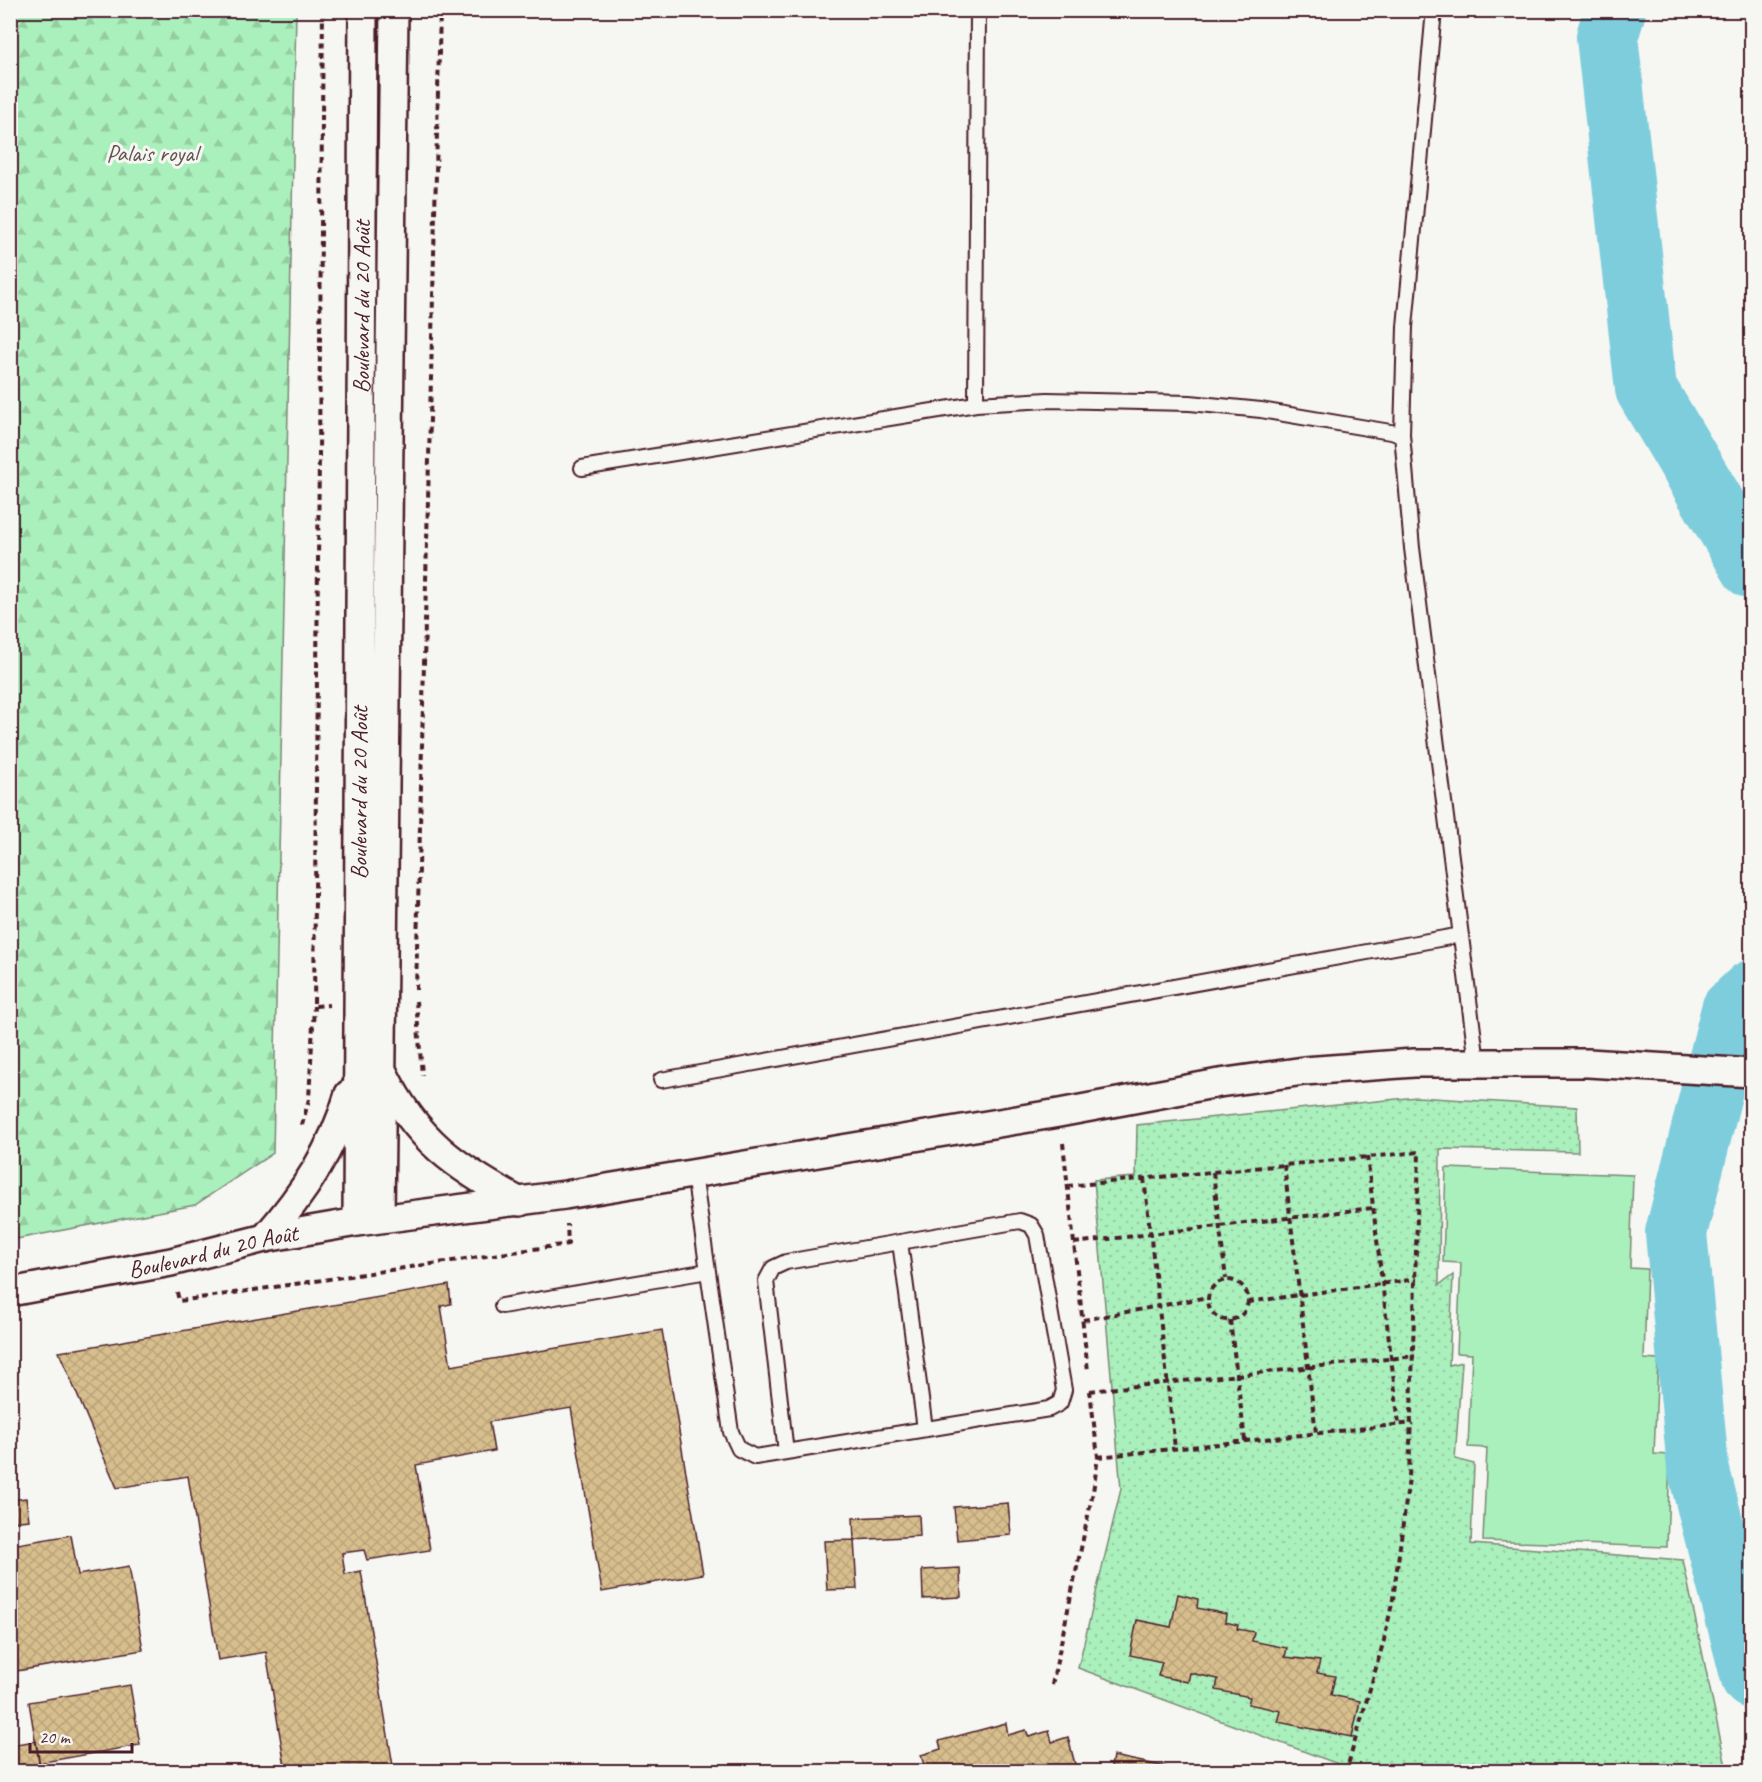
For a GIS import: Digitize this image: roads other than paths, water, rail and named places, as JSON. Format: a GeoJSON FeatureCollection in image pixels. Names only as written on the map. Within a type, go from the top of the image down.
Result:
{"type":"FeatureCollection","features":[{"type":"Feature","properties":{"kind":"street","name":"Boulevard du 20 Août"},"geometry":{"type":"LineString","coordinates":[[363,10],[356,1070],[369,1220]]}},
{"type":"Feature","properties":{"kind":"street","name":"Boulevard du 20 Août"},"geometry":{"type":"LineString","coordinates":[[369,1220],[383,1070],[394,10]]}},
{"type":"Feature","properties":{"kind":"street"},"geometry":{"type":"LineString","coordinates":[[369,1220],[520,1202],[1059,1113],[1219,1083],[1304,1071],[1414,1063],[1477,1062],[1588,1063],[1752,1074]]}},
{"type":"Feature","properties":{"kind":"street"},"geometry":{"type":"LineString","coordinates":[[265,1238],[297,1201],[323,1160],[343,1116],[356,1070]]}},
{"type":"Feature","properties":{"kind":"street"},"geometry":{"type":"LineString","coordinates":[[383,1070],[397,1100],[416,1128],[441,1152],[520,1202]]}},
{"type":"Feature","properties":{"kind":"street","name":"Boulevard du 20 Août"},"geometry":{"type":"LineString","coordinates":[[10,1292],[171,1262],[265,1238],[369,1220]]}},
{"type":"Feature","properties":{"kind":"lane"},"geometry":{"type":"LineString","coordinates":[[976,404],[978,10]]}},
{"type":"Feature","properties":{"kind":"lane"},"geometry":{"type":"LineString","coordinates":[[1434,10],[1405,327],[1402,434],[1405,491],[1477,1062]]}},
{"type":"Feature","properties":{"kind":"lane"},"geometry":{"type":"LineString","coordinates":[[582,468],[976,404],[1119,400],[1190,403],[1261,410],[1402,434]]}},
{"type":"Feature","properties":{"kind":"lane"},"geometry":{"type":"LineString","coordinates":[[661,1080],[1461,935]]}},
{"type":"Feature","properties":{"kind":"lane"},"geometry":{"type":"LineString","coordinates":[[694,1174],[733,1441],[739,1449],[755,1457],[786,1452],[925,1429],[1055,1407],[1060,1403],[1065,1390],[1037,1235],[1031,1225],[1020,1221],[786,1262],[773,1268],[768,1274],[767,1288],[786,1452]]}},
{"type":"Feature","properties":{"kind":"lane"},"geometry":{"type":"LineString","coordinates":[[900,1242],[925,1429]]}},
{"type":"Feature","properties":{"kind":"lane"},"geometry":{"type":"LineString","coordinates":[[502,1305],[708,1271]]}},
{"type":"Feature","properties":{"kind":"waterway"},"geometry":{"type":"LineString","coordinates":[[1615,10],[1607,37],[1646,389],[1752,568]]}},
{"type":"Feature","properties":{"kind":"waterway"},"geometry":{"type":"LineString","coordinates":[[1752,991],[1732,1010],[1676,1233],[1698,1468],[1752,1678]]}},
{"type":"Feature","properties":{"kind":"park label","name":"Palais royal"},"geometry":{"type":"Point","coordinates":[152,153]}}]}
